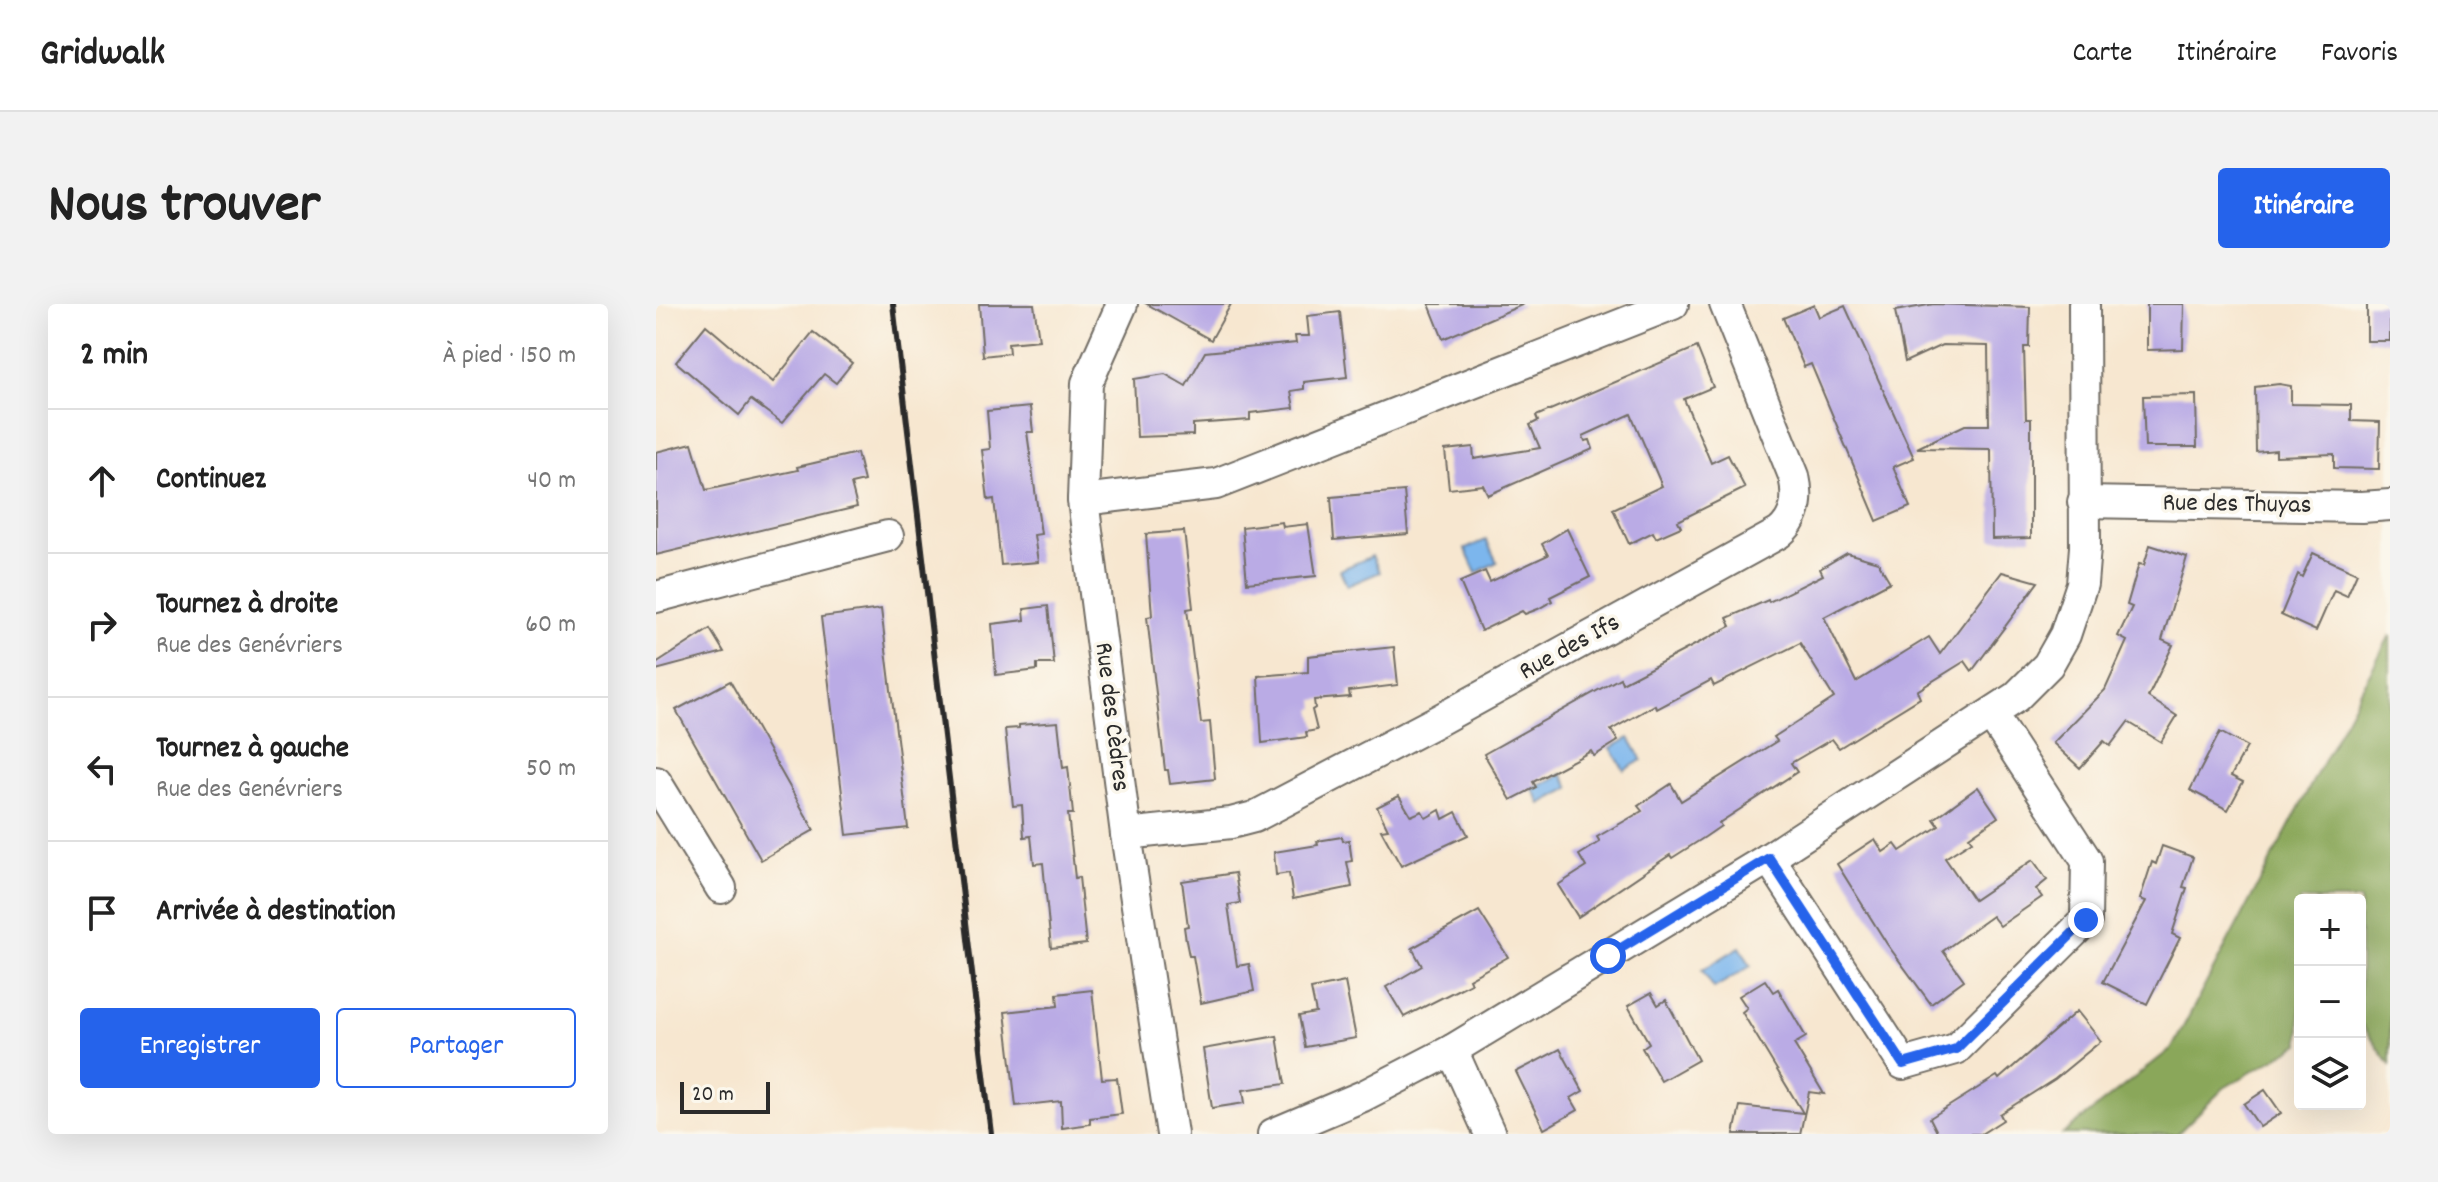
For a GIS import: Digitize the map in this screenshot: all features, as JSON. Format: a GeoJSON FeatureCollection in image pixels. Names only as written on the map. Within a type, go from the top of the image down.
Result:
{"type":"FeatureCollection","features":[{"type":"Feature","properties":{"kind":"street","name":"Rue des Cèdres"},"geometry":{"type":"LineString","coordinates":[[1122,304],[1087,383],[1083,500],[1126,834],[1172,1134]]}},
{"type":"Feature","properties":{"kind":"street"},"geometry":{"type":"LineString","coordinates":[[1083,500],[1216,484],[1673,304]]}},
{"type":"Feature","properties":{"kind":"street","name":"Rue des Ifs"},"geometry":{"type":"LineString","coordinates":[[1126,834],[1231,823],[1254,817],[1466,705],[1766,541],[1788,526],[1796,503],[1794,476],[1725,304]]}},
{"type":"Feature","properties":{"kind":"street"},"geometry":{"type":"LineString","coordinates":[[1273,1134],[1363,1096],[1452,1050],[1769,858],[1991,714],[2034,681],[2048,665],[2065,635],[2082,584],[2084,304]]}},
{"type":"Feature","properties":{"kind":"street","name":"Rue des Thuyas"},"geometry":{"type":"LineString","coordinates":[[2083,502],[2390,505]]}},
{"type":"Feature","properties":{"kind":"street"},"geometry":{"type":"LineString","coordinates":[[656,597],[888,536]]}},
{"type":"Feature","properties":{"kind":"street"},"geometry":{"type":"LineString","coordinates":[[1769,858],[1903,1064],[1956,1049],[2086,920],[2087,861],[1991,714]]}},
{"type":"Feature","properties":{"kind":"street"},"geometry":{"type":"LineString","coordinates":[[656,782],[721,888]]}},
{"type":"Feature","properties":{"kind":"street"},"geometry":{"type":"LineString","coordinates":[[1452,1050],[1490,1134]]}},
{"type":"Feature","properties":{"kind":"green space"},"geometry":{"type":"Polygon","coordinates":[[[2390,635],[2390,1065],[2366,1031],[2366,894],[2294,894],[2294,1047],[2224,1088],[2177,1134],[2063,1134],[2172,1048],[2390,635]]]}},
{"type":"Feature","properties":{"kind":"water"},"geometry":{"type":"Polygon","coordinates":[[[1486,540],[1497,562],[1476,573],[1465,549],[1486,540]]]}},
{"type":"Feature","properties":{"kind":"water"},"geometry":{"type":"Polygon","coordinates":[[[1372,556],[1380,572],[1347,586],[1340,570],[1372,556]]]}},
{"type":"Feature","properties":{"kind":"water"},"geometry":{"type":"Polygon","coordinates":[[[1629,738],[1642,760],[1624,770],[1611,748],[1629,738]]]}},
{"type":"Feature","properties":{"kind":"water"},"geometry":{"type":"Polygon","coordinates":[[[1562,774],[1570,788],[1541,804],[1533,789],[1562,774]]]}},
{"type":"Feature","properties":{"kind":"water"},"geometry":{"type":"Polygon","coordinates":[[[1740,947],[1751,966],[1714,988],[1702,970],[1740,947]]]}},
{"type":"Feature","properties":{"kind":"building"},"geometry":{"type":"Polygon","coordinates":[[[979,304],[1034,304],[1039,340],[1008,343],[1009,353],[983,356],[979,304]]]}},
{"type":"Feature","properties":{"kind":"building"},"geometry":{"type":"Polygon","coordinates":[[[1147,304],[1231,304],[1211,340],[1147,304]]]}},
{"type":"Feature","properties":{"kind":"building"},"geometry":{"type":"Polygon","coordinates":[[[1429,304],[1524,304],[1443,339],[1429,304]]]}},
{"type":"Feature","properties":{"kind":"building"},"geometry":{"type":"Polygon","coordinates":[[[1934,304],[2030,307],[2029,347],[2024,347],[2026,419],[2031,419],[2031,538],[1992,539],[1991,449],[1917,448],[1965,425],[1989,425],[1988,346],[1942,345],[1905,362],[1895,311],[1934,304]]]}},
{"type":"Feature","properties":{"kind":"building"},"geometry":{"type":"Polygon","coordinates":[[[2147,304],[2184,304],[2183,349],[2147,350],[2147,304]]]}},
{"type":"Feature","properties":{"kind":"building"},"geometry":{"type":"Polygon","coordinates":[[[2367,304],[2390,304],[2390,341],[2367,341],[2367,304]]]}},
{"type":"Feature","properties":{"kind":"building"},"geometry":{"type":"Polygon","coordinates":[[[1814,305],[1819,317],[1845,306],[1914,458],[1893,467],[1910,507],[1877,521],[1811,364],[1804,367],[1783,318],[1814,305]]]}},
{"type":"Feature","properties":{"kind":"building"},"geometry":{"type":"Polygon","coordinates":[[[1340,312],[1347,377],[1304,382],[1304,389],[1291,391],[1294,408],[1250,413],[1250,420],[1193,424],[1193,435],[1137,437],[1134,379],[1165,374],[1186,386],[1205,352],[1296,343],[1295,336],[1309,336],[1307,316],[1340,312]]]}},
{"type":"Feature","properties":{"kind":"building"},"geometry":{"type":"Polygon","coordinates":[[[706,325],[773,382],[813,332],[852,363],[836,383],[824,374],[782,423],[751,400],[739,415],[676,362],[706,325]]]}},
{"type":"Feature","properties":{"kind":"building"},"geometry":{"type":"Polygon","coordinates":[[[1697,347],[1713,387],[1684,399],[1711,463],[1728,455],[1745,488],[1678,521],[1681,527],[1656,538],[1653,532],[1629,544],[1613,509],[1662,486],[1631,414],[1583,436],[1585,441],[1590,440],[1593,449],[1488,495],[1483,485],[1449,489],[1445,450],[1473,447],[1474,459],[1540,448],[1530,425],[1538,421],[1536,416],[1697,347]]]}},
{"type":"Feature","properties":{"kind":"building"},"geometry":{"type":"Polygon","coordinates":[[[2291,386],[2291,404],[2351,405],[2351,421],[2380,422],[2379,469],[2334,468],[2334,454],[2276,456],[2276,450],[2256,452],[2255,387],[2291,386]]]}},
{"type":"Feature","properties":{"kind":"building"},"geometry":{"type":"Polygon","coordinates":[[[2196,395],[2197,447],[2145,447],[2143,396],[2196,395]]]}},
{"type":"Feature","properties":{"kind":"building"},"geometry":{"type":"Polygon","coordinates":[[[1030,407],[1033,432],[1027,432],[1041,534],[1034,535],[1038,562],[1001,565],[994,499],[988,500],[982,450],[990,449],[987,411],[1030,407]]]}},
{"type":"Feature","properties":{"kind":"building"},"geometry":{"type":"Polygon","coordinates":[[[692,443],[706,490],[798,470],[797,467],[857,453],[864,481],[851,484],[857,507],[656,555],[656,452],[692,443]]]}},
{"type":"Feature","properties":{"kind":"building"},"geometry":{"type":"Polygon","coordinates":[[[1404,491],[1408,534],[1334,540],[1331,497],[1404,491]]]}},
{"type":"Feature","properties":{"kind":"building"},"geometry":{"type":"Polygon","coordinates":[[[1282,522],[1283,527],[1308,524],[1316,576],[1247,583],[1242,527],[1282,522]]]}},
{"type":"Feature","properties":{"kind":"building"},"geometry":{"type":"Polygon","coordinates":[[[1567,529],[1590,577],[1550,597],[1552,601],[1538,609],[1525,614],[1522,611],[1481,631],[1460,582],[1485,571],[1490,582],[1548,555],[1542,544],[1567,529]]]}},
{"type":"Feature","properties":{"kind":"building"},"geometry":{"type":"Polygon","coordinates":[[[1184,531],[1193,608],[1187,609],[1201,723],[1210,722],[1215,779],[1170,784],[1168,770],[1165,770],[1147,617],[1152,616],[1146,534],[1184,531]]]}},
{"type":"Feature","properties":{"kind":"building"},"geometry":{"type":"Polygon","coordinates":[[[2150,545],[2187,557],[2162,640],[2173,645],[2148,697],[2177,716],[2161,742],[2128,722],[2110,746],[2104,741],[2080,768],[2053,743],[2105,690],[2127,641],[2118,636],[2132,607],[2127,605],[2139,564],[2144,565],[2150,545]]]}},
{"type":"Feature","properties":{"kind":"building"},"geometry":{"type":"Polygon","coordinates":[[[1847,553],[1878,562],[1890,582],[1824,617],[1856,682],[1929,637],[1940,654],[2002,572],[2038,582],[1972,671],[1965,661],[1917,691],[1920,698],[1839,748],[1832,739],[1791,763],[1797,772],[1719,823],[1721,826],[1705,837],[1672,858],[1670,855],[1578,917],[1558,885],[1586,867],[1579,855],[1600,842],[1597,837],[1642,811],[1638,806],[1671,784],[1681,801],[1777,741],[1774,737],[1834,698],[1800,643],[1714,686],[1711,680],[1657,709],[1655,705],[1611,730],[1618,741],[1594,756],[1591,751],[1533,782],[1536,787],[1511,800],[1484,754],[1620,678],[1622,683],[1731,626],[1727,618],[1769,602],[1823,575],[1820,569],[1847,553]]]}},
{"type":"Feature","properties":{"kind":"building"},"geometry":{"type":"Polygon","coordinates":[[[2313,553],[2357,573],[2347,596],[2334,590],[2316,631],[2281,615],[2298,574],[2302,577],[2313,553]]]}},
{"type":"Feature","properties":{"kind":"building"},"geometry":{"type":"Polygon","coordinates":[[[1048,606],[1054,664],[1037,664],[1037,670],[996,675],[992,624],[1025,620],[1024,609],[1048,606]]]}},
{"type":"Feature","properties":{"kind":"building"},"geometry":{"type":"Polygon","coordinates":[[[881,609],[908,828],[847,835],[821,617],[881,609]]]}},
{"type":"Feature","properties":{"kind":"building"},"geometry":{"type":"Polygon","coordinates":[[[710,629],[724,652],[656,670],[656,664],[710,629]]]}},
{"type":"Feature","properties":{"kind":"building"},"geometry":{"type":"Polygon","coordinates":[[[1394,647],[1398,685],[1349,691],[1350,697],[1314,700],[1315,708],[1312,710],[1317,730],[1306,732],[1307,737],[1262,743],[1258,676],[1308,672],[1308,656],[1394,647]]]}},
{"type":"Feature","properties":{"kind":"building"},"geometry":{"type":"Polygon","coordinates":[[[730,681],[814,830],[761,860],[676,710],[730,681]]]}},
{"type":"Feature","properties":{"kind":"building"},"geometry":{"type":"Polygon","coordinates":[[[1058,722],[1063,768],[1068,767],[1073,814],[1068,814],[1086,944],[1051,948],[1043,863],[1034,864],[1031,836],[1024,837],[1022,805],[1013,806],[1005,729],[1058,722]]]}},
{"type":"Feature","properties":{"kind":"building"},"geometry":{"type":"Polygon","coordinates":[[[2220,732],[2247,747],[2231,776],[2243,782],[2228,810],[2190,790],[2220,732]]]}},
{"type":"Feature","properties":{"kind":"building"},"geometry":{"type":"Polygon","coordinates":[[[1978,787],[1998,817],[1969,837],[1972,841],[1945,858],[1974,900],[2033,860],[2047,880],[2036,889],[2042,897],[2000,926],[1992,916],[1943,951],[1964,980],[1931,1004],[1887,944],[1837,864],[1875,839],[1883,852],[1895,844],[1900,851],[1939,826],[1934,819],[1978,787]]]}},
{"type":"Feature","properties":{"kind":"building"},"geometry":{"type":"Polygon","coordinates":[[[1399,796],[1411,816],[1422,811],[1426,818],[1440,810],[1443,819],[1456,812],[1468,835],[1401,866],[1381,830],[1388,829],[1377,807],[1399,796]]]}},
{"type":"Feature","properties":{"kind":"building"},"geometry":{"type":"Polygon","coordinates":[[[1342,837],[1343,841],[1349,840],[1352,861],[1347,862],[1352,887],[1293,899],[1289,873],[1276,875],[1274,852],[1318,845],[1317,841],[1342,837]]]}},
{"type":"Feature","properties":{"kind":"building"},"geometry":{"type":"Polygon","coordinates":[[[2162,846],[2193,857],[2172,934],[2180,938],[2147,1004],[2103,982],[2146,901],[2140,899],[2152,862],[2156,864],[2162,846]]]}},
{"type":"Feature","properties":{"kind":"building"},"geometry":{"type":"Polygon","coordinates":[[[1235,873],[1240,903],[1228,905],[1237,966],[1249,964],[1254,991],[1201,1003],[1193,956],[1189,956],[1186,941],[1184,927],[1188,926],[1182,881],[1235,873]]]}},
{"type":"Feature","properties":{"kind":"building"},"geometry":{"type":"Polygon","coordinates":[[[1479,911],[1508,957],[1469,979],[1471,983],[1404,1017],[1386,987],[1422,966],[1412,948],[1479,911]]]}},
{"type":"Feature","properties":{"kind":"building"},"geometry":{"type":"Polygon","coordinates":[[[1765,980],[1773,992],[1778,989],[1806,1037],[1794,1044],[1824,1094],[1809,1092],[1800,1134],[1734,1134],[1740,1106],[1803,1113],[1742,1012],[1747,1008],[1739,996],[1765,980]]]}},
{"type":"Feature","properties":{"kind":"building"},"geometry":{"type":"Polygon","coordinates":[[[1345,982],[1356,1038],[1305,1047],[1299,1016],[1316,1013],[1311,989],[1345,982]]]}},
{"type":"Feature","properties":{"kind":"building"},"geometry":{"type":"Polygon","coordinates":[[[1092,990],[1102,1079],[1117,1078],[1122,1114],[1090,1118],[1090,1124],[1062,1128],[1061,1101],[1016,1106],[1005,1012],[1058,1006],[1057,994],[1092,990]]]}},
{"type":"Feature","properties":{"kind":"building"},"geometry":{"type":"Polygon","coordinates":[[[1651,993],[1658,1005],[1666,1000],[1698,1060],[1661,1081],[1642,1048],[1649,1043],[1628,1006],[1651,993]]]}},
{"type":"Feature","properties":{"kind":"building"},"geometry":{"type":"Polygon","coordinates":[[[2077,1011],[2101,1041],[2055,1079],[2000,1114],[2003,1120],[1981,1134],[1938,1134],[1930,1118],[1997,1076],[1999,1079],[2077,1011]]]}},
{"type":"Feature","properties":{"kind":"building"},"geometry":{"type":"Polygon","coordinates":[[[1277,1036],[1285,1084],[1243,1090],[1245,1103],[1212,1108],[1203,1049],[1277,1036]]]}},
{"type":"Feature","properties":{"kind":"building"},"geometry":{"type":"Polygon","coordinates":[[[1560,1049],[1583,1091],[1571,1098],[1578,1110],[1544,1129],[1516,1072],[1560,1049]]]}},
{"type":"Feature","properties":{"kind":"building"},"geometry":{"type":"Polygon","coordinates":[[[2265,1090],[2281,1113],[2260,1127],[2244,1104],[2265,1090]]]}},
{"type":"Feature","properties":{"kind":"railway"},"geometry":{"type":"LineString","coordinates":[[893,304],[991,1134]]}},
{"type":"Feature","properties":{"kind":"route"},"geometry":{"type":"LineString","coordinates":[[1608,956],[1769,858],[1903,1064],[1956,1049],[2086,920]]}}]}
